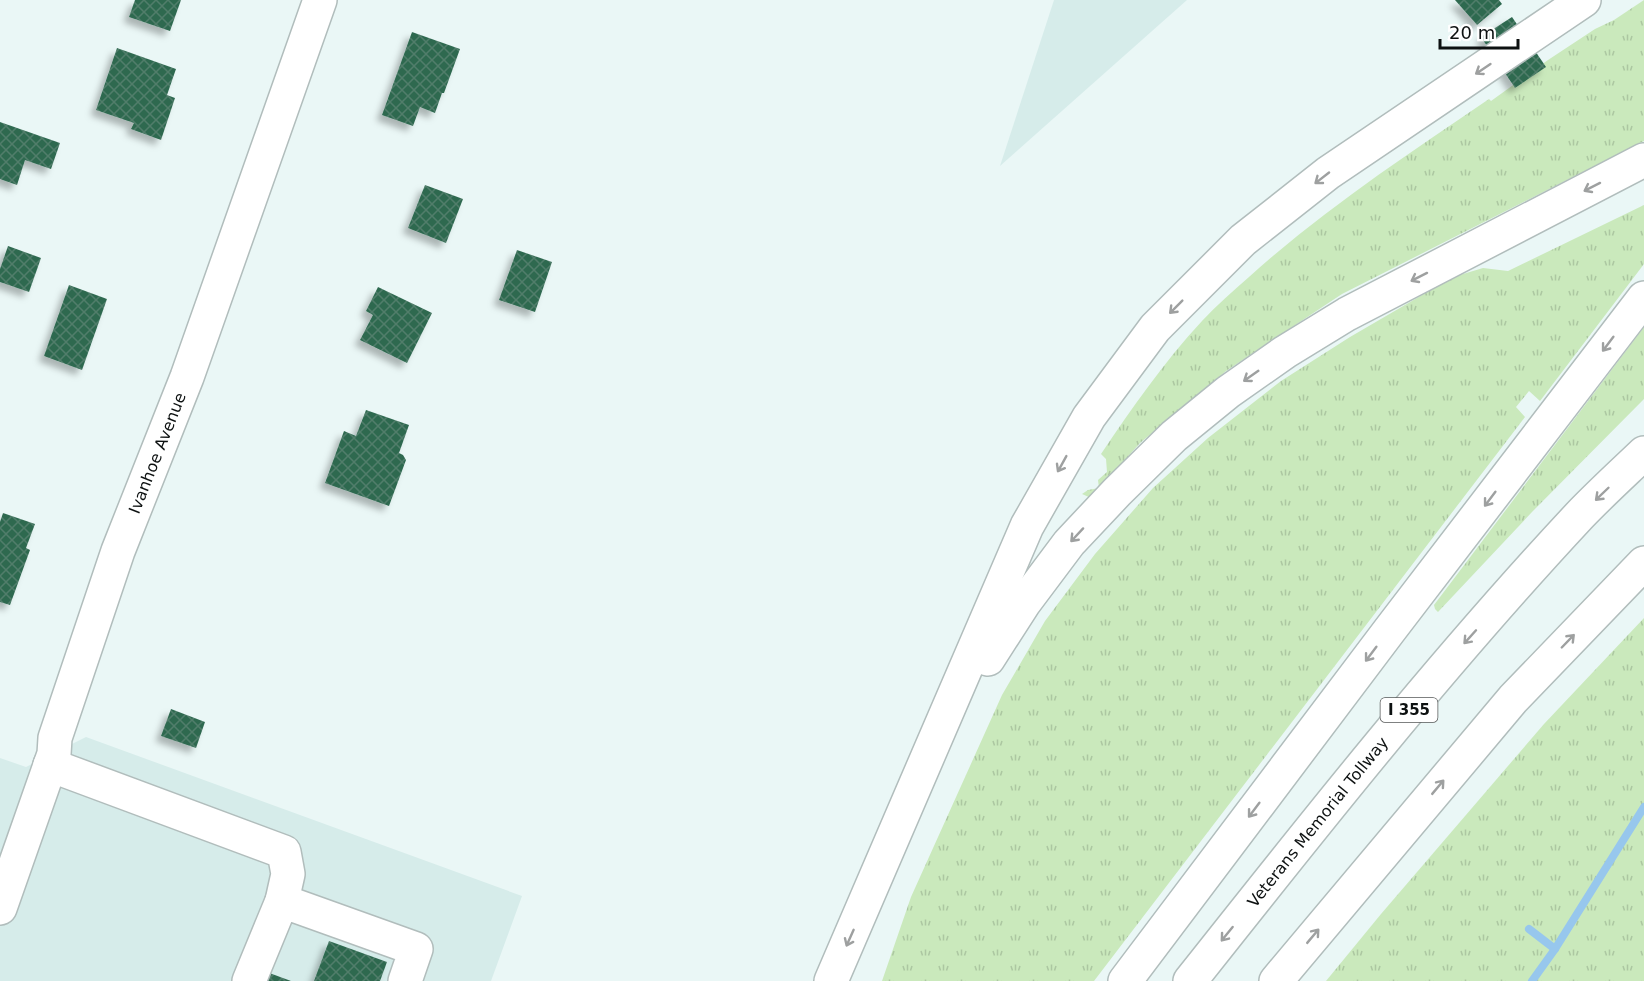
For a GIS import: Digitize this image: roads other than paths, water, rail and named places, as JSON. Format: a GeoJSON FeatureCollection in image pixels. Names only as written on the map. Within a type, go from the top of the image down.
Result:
{"type":"FeatureCollection","features":[{"type":"Feature","properties":{"kind":"main road","name":"Ivanhoe Avenue"},"geometry":{"type":"LineString","coordinates":[[0,908],[54,754],[57,729],[118,551],[187,377],[320,0]]}},
{"type":"Feature","properties":{"kind":"main road"},"geometry":{"type":"LineString","coordinates":[[831,981],[1027,526],[1089,417],[1155,328],[1242,240],[1328,173],[1584,0]]}},
{"type":"Feature","properties":{"kind":"main road"},"geometry":{"type":"LineString","coordinates":[[937,738],[1024,603],[1069,543],[1174,436],[1285,352],[1347,314],[1644,160]]}},
{"type":"Feature","properties":{"kind":"main road"},"geometry":{"type":"LineString","coordinates":[[1125,981],[1644,298]]}},
{"type":"Feature","properties":{"kind":"main road","name":"Veterans Memorial Tollway"},"geometry":{"type":"LineString","coordinates":[[1190,981],[1458,650],[1580,515],[1644,453]]}},
{"type":"Feature","properties":{"kind":"main road"},"geometry":{"type":"LineString","coordinates":[[1276,981],[1513,699],[1644,563]]}},
{"type":"Feature","properties":{"kind":"main road"},"geometry":{"type":"LineString","coordinates":[[50,765],[284,852],[288,874],[282,901],[249,981]]}},
{"type":"Feature","properties":{"kind":"main road"},"geometry":{"type":"LineString","coordinates":[[282,901],[416,949],[405,981]]}},
{"type":"Feature","properties":{"kind":"waterway"},"geometry":{"type":"LineString","coordinates":[[1532,981],[1555,949],[1644,807]]}},
{"type":"Feature","properties":{"kind":"waterway"},"geometry":{"type":"LineString","coordinates":[[1529,929],[1555,949]]}}]}
